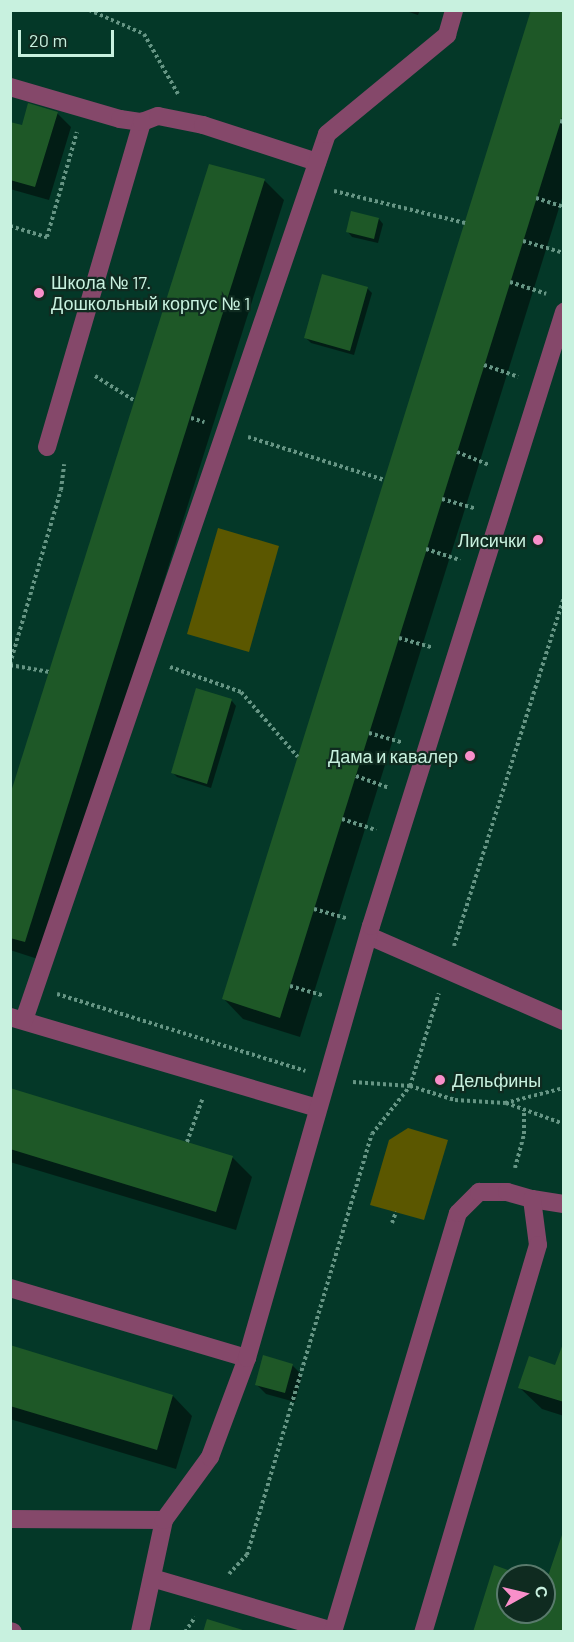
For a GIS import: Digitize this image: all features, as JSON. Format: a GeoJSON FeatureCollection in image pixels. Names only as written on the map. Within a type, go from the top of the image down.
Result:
{"type":"FeatureCollection","features":[{"type":"Feature","properties":{"kind":"lane"},"geometry":{"type":"LineString","coordinates":[[318,1108],[17,1019],[148,659],[327,134],[447,35],[454,10]]}},
{"type":"Feature","properties":{"kind":"lane"},"geometry":{"type":"LineString","coordinates":[[10,87],[84,109],[142,122],[158,116],[203,125],[317,162]]}},
{"type":"Feature","properties":{"kind":"lane"},"geometry":{"type":"LineString","coordinates":[[47,447],[142,122]]}},
{"type":"Feature","properties":{"kind":"lane"},"geometry":{"type":"LineString","coordinates":[[140,1632],[164,1520],[210,1457],[247,1358],[348,1002],[564,312]]}},
{"type":"Feature","properties":{"kind":"lane"},"geometry":{"type":"LineString","coordinates":[[370,931],[564,1021]]}},
{"type":"Feature","properties":{"kind":"lane"},"geometry":{"type":"LineString","coordinates":[[152,1578],[333,1631],[458,1213],[479,1192],[507,1192],[564,1204]]}},
{"type":"Feature","properties":{"kind":"lane"},"geometry":{"type":"LineString","coordinates":[[423,1632],[538,1245],[532,1198]]}},
{"type":"Feature","properties":{"kind":"lane"},"geometry":{"type":"LineString","coordinates":[[10,1288],[247,1358]]}},
{"type":"Feature","properties":{"kind":"lane"},"geometry":{"type":"LineString","coordinates":[[10,1519],[164,1520]]}},
{"type":"Feature","properties":{"kind":"path"},"geometry":{"type":"LineString","coordinates":[[90,10],[144,34],[171,86],[203,125]]}},
{"type":"Feature","properties":{"kind":"path"},"geometry":{"type":"LineString","coordinates":[[95,10],[101,14]]}},
{"type":"Feature","properties":{"kind":"path"},"geometry":{"type":"LineString","coordinates":[[10,226],[47,237],[84,109]]}},
{"type":"Feature","properties":{"kind":"path"},"geometry":{"type":"LineString","coordinates":[[310,185],[394,208],[465,223]]}},
{"type":"Feature","properties":{"kind":"path"},"geometry":{"type":"LineString","coordinates":[[536,198],[564,207]]}},
{"type":"Feature","properties":{"kind":"path"},"geometry":{"type":"LineString","coordinates":[[523,241],[564,253]]}},
{"type":"Feature","properties":{"kind":"path"},"geometry":{"type":"LineString","coordinates":[[510,282],[553,296]]}},
{"type":"Feature","properties":{"kind":"path"},"geometry":{"type":"LineString","coordinates":[[72,362],[135,401]]}},
{"type":"Feature","properties":{"kind":"path"},"geometry":{"type":"LineString","coordinates":[[484,365],[541,384]]}},
{"type":"Feature","properties":{"kind":"path"},"geometry":{"type":"LineString","coordinates":[[226,430],[384,480]]}},
{"type":"Feature","properties":{"kind":"path"},"geometry":{"type":"LineString","coordinates":[[47,447],[64,462],[61,490],[10,664],[49,672]]}},
{"type":"Feature","properties":{"kind":"path"},"geometry":{"type":"LineString","coordinates":[[457,452],[513,473]]}},
{"type":"Feature","properties":{"kind":"path"},"geometry":{"type":"LineString","coordinates":[[442,499],[500,516]]}},
{"type":"Feature","properties":{"kind":"path"},"geometry":{"type":"LineString","coordinates":[[426,549],[484,567]]}},
{"type":"Feature","properties":{"kind":"path"},"geometry":{"type":"LineString","coordinates":[[399,638],[456,654]]}},
{"type":"Feature","properties":{"kind":"path"},"geometry":{"type":"LineString","coordinates":[[148,659],[241,692],[298,757]]}},
{"type":"Feature","properties":{"kind":"path"},"geometry":{"type":"LineString","coordinates":[[369,734],[426,750]]}},
{"type":"Feature","properties":{"kind":"path"},"geometry":{"type":"LineString","coordinates":[[356,776],[412,796]]}},
{"type":"Feature","properties":{"kind":"path"},"geometry":{"type":"LineString","coordinates":[[342,819],[399,838]]}},
{"type":"Feature","properties":{"kind":"path"},"geometry":{"type":"LineString","coordinates":[[314,909],[370,931]]}},
{"type":"Feature","properties":{"kind":"path"},"geometry":{"type":"LineString","coordinates":[[290,986],[348,1002]]}},
{"type":"Feature","properties":{"kind":"path"},"geometry":{"type":"LineString","coordinates":[[187,1142],[210,1076]]}},
{"type":"Feature","properties":{"kind":"path"},"geometry":{"type":"LineString","coordinates":[[185,1632],[209,1596],[248,1555],[372,1134],[410,1086],[455,1100],[505,1103],[564,1124]]}},
{"type":"Feature","properties":{"kind":"path"},"geometry":{"type":"LineString","coordinates":[[505,1103],[564,1088]]}},
{"type":"Feature","properties":{"kind":"path"},"geometry":{"type":"LineString","coordinates":[[519,1152],[524,1134],[524,1110]]}},
{"type":"Feature","properties":{"kind":"path"},"geometry":{"type":"LineString","coordinates":[[392,1223],[396,1212]]}},
{"type":"Feature","properties":{"kind":"shaded area"},"geometry":{"type":"Polygon","coordinates":[[[218,528],[279,546],[249,652],[187,634],[218,528]]]}},
{"type":"Feature","properties":{"kind":"shaded area"},"geometry":{"type":"Polygon","coordinates":[[[408,1128],[448,1140],[424,1220],[370,1205],[389,1140],[408,1128]]]}},
{"type":"Feature","properties":{"kind":"building"},"geometry":{"type":"Polygon","coordinates":[[[531,10],[564,10],[564,111],[280,1018],[222,999],[531,10]]]}},
{"type":"Feature","properties":{"kind":"building"},"geometry":{"type":"Polygon","coordinates":[[[28,103],[58,112],[35,187],[10,180],[10,122],[22,125],[28,103]]]}},
{"type":"Feature","properties":{"kind":"building"},"geometry":{"type":"Polygon","coordinates":[[[209,164],[265,179],[25,942],[10,938],[10,795],[209,164]]]}},
{"type":"Feature","properties":{"kind":"building"},"geometry":{"type":"Polygon","coordinates":[[[351,211],[379,218],[374,239],[346,232],[351,211]]]}},
{"type":"Feature","properties":{"kind":"building"},"geometry":{"type":"Polygon","coordinates":[[[322,274],[368,287],[350,351],[304,338],[322,274]]]}},
{"type":"Feature","properties":{"kind":"building"},"geometry":{"type":"Polygon","coordinates":[[[196,688],[232,699],[207,784],[171,773],[196,688]]]}},
{"type":"Feature","properties":{"kind":"building"},"geometry":{"type":"Polygon","coordinates":[[[10,1088],[233,1156],[216,1212],[10,1149],[10,1088]]]}},
{"type":"Feature","properties":{"kind":"building"},"geometry":{"type":"Polygon","coordinates":[[[564,1341],[564,1402],[518,1388],[529,1356],[555,1365],[564,1341]]]}},
{"type":"Feature","properties":{"kind":"building"},"geometry":{"type":"Polygon","coordinates":[[[10,1345],[173,1395],[157,1450],[10,1406],[10,1345]]]}},
{"type":"Feature","properties":{"kind":"building"},"geometry":{"type":"Polygon","coordinates":[[[263,1355],[293,1364],[285,1393],[255,1385],[263,1355]]]}},
{"type":"Feature","properties":{"kind":"building"},"geometry":{"type":"Polygon","coordinates":[[[564,1529],[564,1632],[473,1632],[494,1565],[496,1566],[496,1624],[556,1624],[556,1564],[552,1564],[564,1529]]]}},
{"type":"Feature","properties":{"kind":"building"},"geometry":{"type":"Polygon","coordinates":[[[207,1619],[246,1631],[246,1632],[203,1632],[207,1619]]]}},
{"type":"Feature","properties":{"kind":"place","name":"Школа № 17. Дошкольный корпус № 1"},"geometry":{"type":"Point","coordinates":[39,293]}},
{"type":"Feature","properties":{"kind":"place","name":"Лисички"},"geometry":{"type":"Point","coordinates":[538,540]}},
{"type":"Feature","properties":{"kind":"place","name":"Дама и кавалер"},"geometry":{"type":"Point","coordinates":[470,756]}},
{"type":"Feature","properties":{"kind":"place","name":"Дельфины"},"geometry":{"type":"Point","coordinates":[440,1080]}}]}
